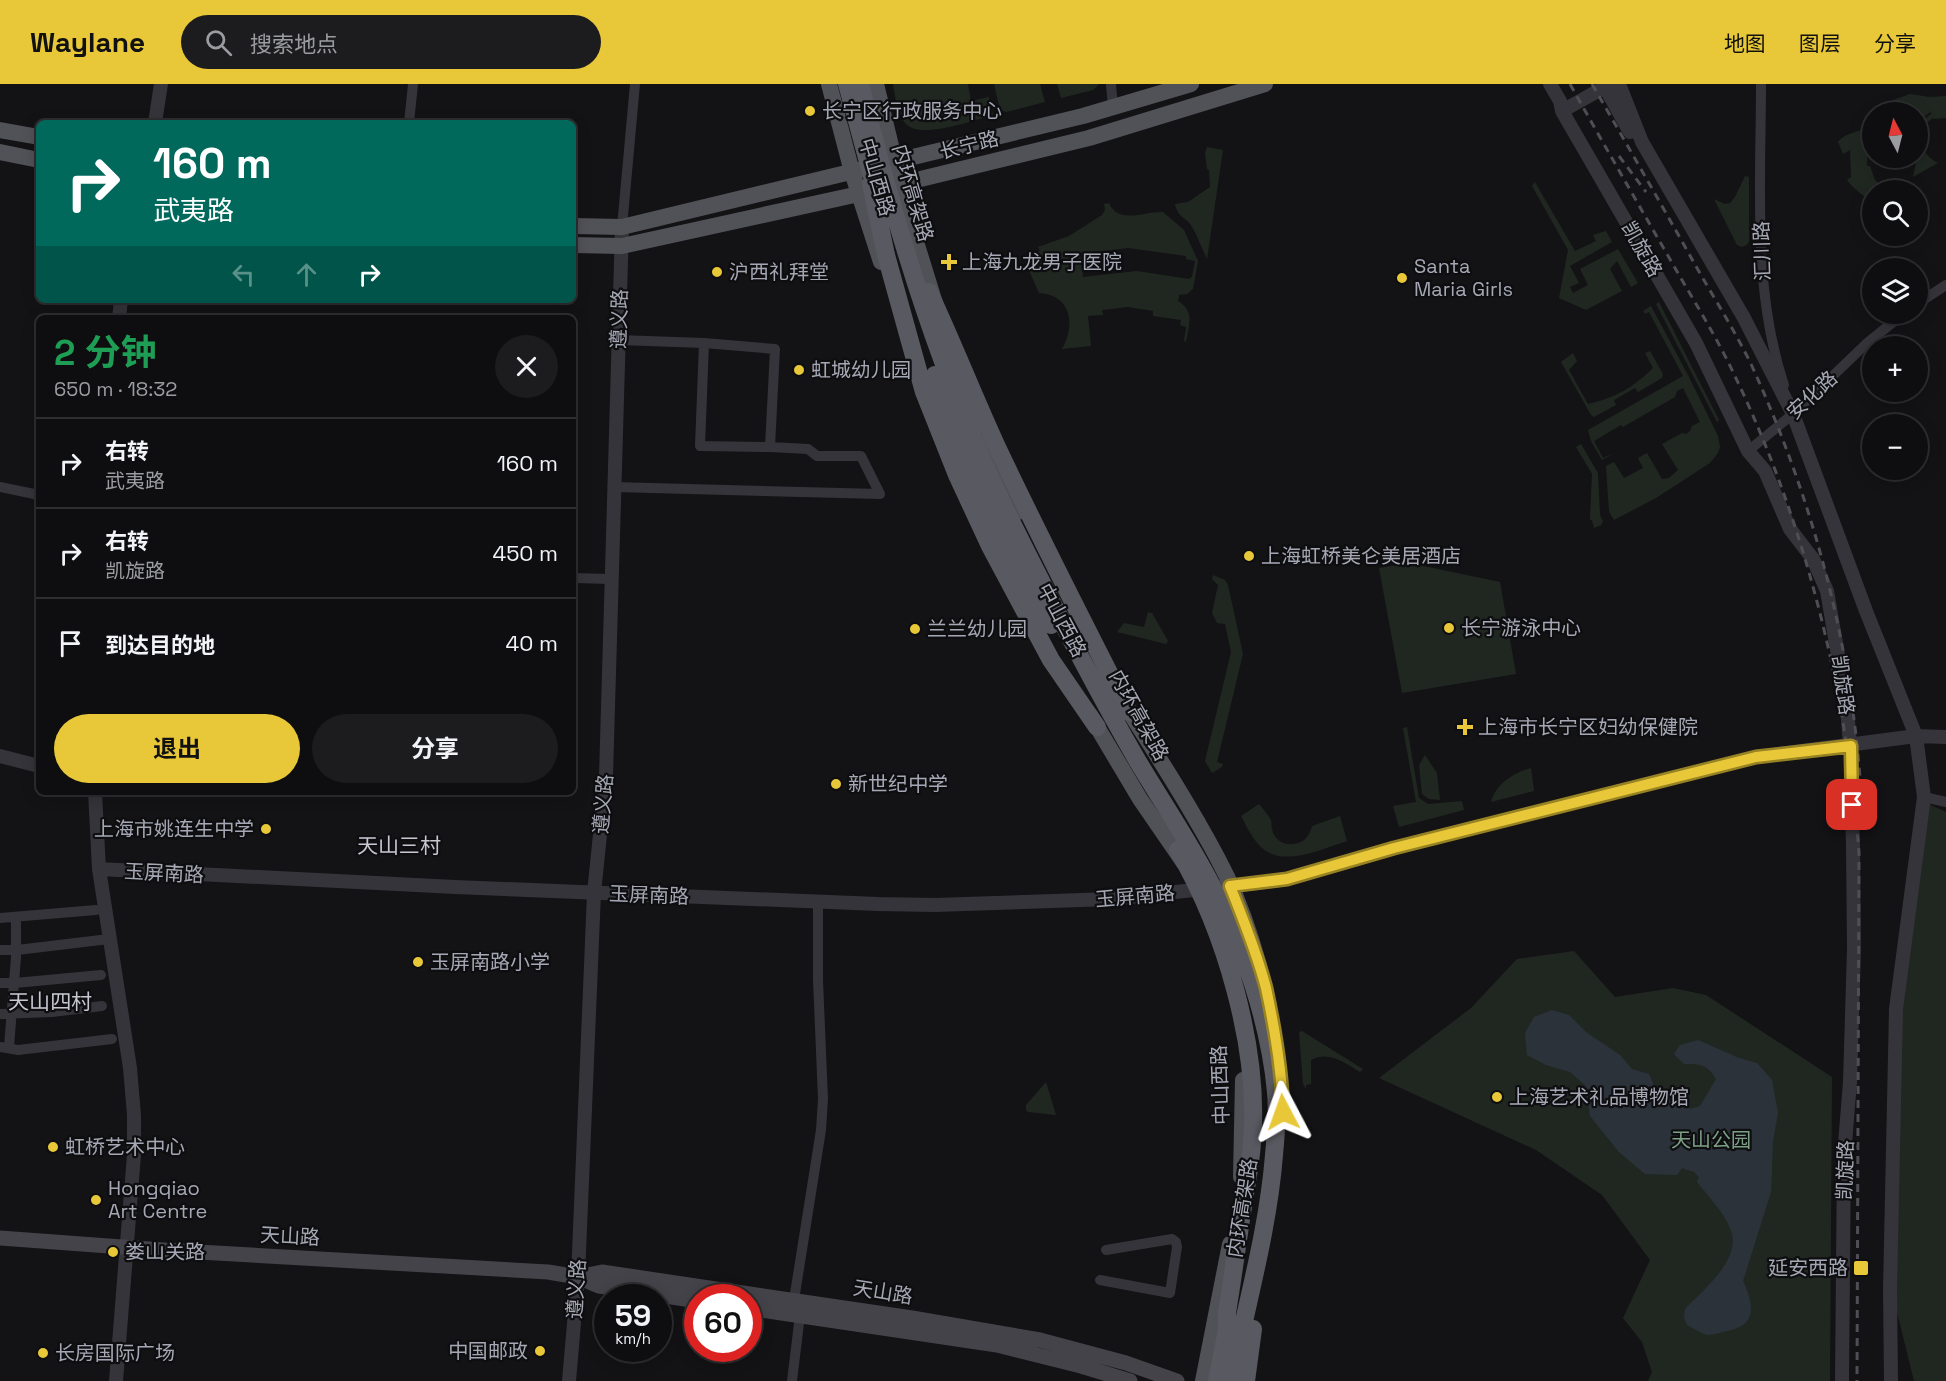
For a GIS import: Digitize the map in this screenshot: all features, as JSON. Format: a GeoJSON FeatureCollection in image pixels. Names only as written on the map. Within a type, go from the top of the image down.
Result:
{"type":"FeatureCollection","features":[{"type":"Feature","properties":{"kind":"highway","name":"内环高架路"},"geometry":{"type":"LineString","coordinates":[[847,84],[860,168],[921,339],[961,442],[998,523],[1075,670],[1189,870],[1219,935],[1238,1002],[1251,1071],[1253,1109],[1252,1142],[1227,1313],[1227,1330],[1217,1381]]}},
{"type":"Feature","properties":{"kind":"highway","name":"内环高架路"},"geometry":{"type":"LineString","coordinates":[[860,84],[879,161],[933,335],[973,436],[1010,518],[1136,757],[1215,891],[1251,976],[1272,1061],[1276,1094],[1276,1129],[1269,1203],[1231,1381]]}},
{"type":"Feature","properties":{"kind":"highway"},"geometry":{"type":"LineString","coordinates":[[860,168],[924,392],[957,475],[990,546],[1051,660],[1097,727]]}},
{"type":"Feature","properties":{"kind":"highway"},"geometry":{"type":"LineString","coordinates":[[908,254],[950,336],[996,445],[1129,712]]}},
{"type":"Feature","properties":{"kind":"highway"},"geometry":{"type":"LineString","coordinates":[[1246,1381],[1269,1203]]}},
{"type":"Feature","properties":{"kind":"highway"},"geometry":{"type":"LineString","coordinates":[[1208,1381],[1227,1313]]}},
{"type":"Feature","properties":{"kind":"main road","name":"中山西路"},"geometry":{"type":"LineString","coordinates":[[829,84],[860,168],[858,194],[894,305],[953,449],[1018,582],[1097,727],[1140,799],[1200,890],[1218,940],[1234,1000],[1242,1052],[1244,1102],[1241,1192],[1203,1381]]}},
{"type":"Feature","properties":{"kind":"main road","name":"中山西路"},"geometry":{"type":"LineString","coordinates":[[876,84],[900,184],[940,318],[997,468],[1087,646],[1129,712]]}},
{"type":"Feature","properties":{"kind":"main road","name":"长宁路"},"geometry":{"type":"LineString","coordinates":[[576,226],[622,226],[1113,108],[1191,84]]}},
{"type":"Feature","properties":{"kind":"main road","name":"长宁路"},"geometry":{"type":"LineString","coordinates":[[576,245],[622,246],[858,194],[1089,138],[1265,84]]}},
{"type":"Feature","properties":{"kind":"main road"},"geometry":{"type":"LineString","coordinates":[[0,130],[36,136]]}},
{"type":"Feature","properties":{"kind":"main road"},"geometry":{"type":"LineString","coordinates":[[0,152],[36,159]]}},
{"type":"Feature","properties":{"kind":"main road"},"geometry":{"type":"LineString","coordinates":[[1129,712],[1214,853],[1250,937],[1266,987],[1282,1086],[1284,1133],[1276,1194],[1240,1381]]}},
{"type":"Feature","properties":{"kind":"main road","name":"天山路"},"geometry":{"type":"LineString","coordinates":[[0,1238],[548,1272],[578,1277],[599,1286],[684,1298]]}},
{"type":"Feature","properties":{"kind":"main road","name":"天山路"},"geometry":{"type":"LineString","coordinates":[[578,1277],[602,1272],[1049,1341],[1126,1363],[1177,1381]]}},
{"type":"Feature","properties":{"kind":"main road","name":"天山路"},"geometry":{"type":"LineString","coordinates":[[762,1310],[997,1345],[1130,1381]]}},
{"type":"Feature","properties":{"kind":"street"},"geometry":{"type":"LineString","coordinates":[[155,120],[161,84]]}},
{"type":"Feature","properties":{"kind":"street"},"geometry":{"type":"LineString","coordinates":[[409,120],[413,84]]}},
{"type":"Feature","properties":{"kind":"street"},"geometry":{"type":"LineString","coordinates":[[622,226],[635,84]]}},
{"type":"Feature","properties":{"kind":"street"},"geometry":{"type":"LineString","coordinates":[[1111,84],[1113,108]]}},
{"type":"Feature","properties":{"kind":"street","name":"凯旋路"},"geometry":{"type":"LineString","coordinates":[[1550,84],[1560,101],[1562,111],[1696,343],[1748,451],[1765,471],[1790,529],[1813,559],[1827,591],[1847,707],[1851,746],[1854,949],[1850,1082],[1844,1156],[1842,1381]]}},
{"type":"Feature","properties":{"kind":"street","name":"汇川路"},"geometry":{"type":"LineString","coordinates":[[1761,84],[1763,292],[1768,327],[1791,416]]}},
{"type":"Feature","properties":{"kind":"street"},"geometry":{"type":"LineString","coordinates":[[1562,111],[1610,85],[1744,318],[1791,416],[1916,736],[1924,797],[1896,1009],[1890,1289],[1891,1381]]}},
{"type":"Feature","properties":{"kind":"street","name":"遵义路"},"geometry":{"type":"LineString","coordinates":[[569,1381],[578,1277],[594,893],[606,776],[622,226]]}},
{"type":"Feature","properties":{"kind":"street"},"geometry":{"type":"LineString","coordinates":[[1928,297],[1946,285]]}},
{"type":"Feature","properties":{"kind":"street","name":"安化路"},"geometry":{"type":"LineString","coordinates":[[1748,451],[1791,416],[1866,344],[1891,324]]}},
{"type":"Feature","properties":{"kind":"street"},"geometry":{"type":"LineString","coordinates":[[618,340],[704,343],[775,349],[770,447]]}},
{"type":"Feature","properties":{"kind":"street"},"geometry":{"type":"LineString","coordinates":[[614,487],[880,495],[861,456],[817,456],[808,449],[700,446],[704,343]]}},
{"type":"Feature","properties":{"kind":"street"},"geometry":{"type":"LineString","coordinates":[[0,487],[36,494]]}},
{"type":"Feature","properties":{"kind":"street"},"geometry":{"type":"LineString","coordinates":[[576,578],[611,579]]}},
{"type":"Feature","properties":{"kind":"street","name":"玉屏南路"},"geometry":{"type":"LineString","coordinates":[[99,869],[818,902],[935,905],[1111,899],[1287,879],[1394,848],[1756,757],[1916,736],[1946,737]]}},
{"type":"Feature","properties":{"kind":"street"},"geometry":{"type":"LineString","coordinates":[[0,756],[36,765]]}},
{"type":"Feature","properties":{"kind":"street"},"geometry":{"type":"LineString","coordinates":[[95,795],[99,869],[134,1115],[134,1155],[116,1381]]}},
{"type":"Feature","properties":{"kind":"street"},"geometry":{"type":"LineString","coordinates":[[1924,797],[1946,802]]}},
{"type":"Feature","properties":{"kind":"street"},"geometry":{"type":"LineString","coordinates":[[794,1300],[824,1099],[818,980],[818,902]]}},
{"type":"Feature","properties":{"kind":"street"},"geometry":{"type":"LineString","coordinates":[[0,918],[96,910]]}},
{"type":"Feature","properties":{"kind":"street"},"geometry":{"type":"LineString","coordinates":[[16,918],[15,983],[6,1014],[5,1047],[18,1050],[112,1039]]}},
{"type":"Feature","properties":{"kind":"street"},"geometry":{"type":"LineString","coordinates":[[0,950],[109,939]]}},
{"type":"Feature","properties":{"kind":"street"},"geometry":{"type":"LineString","coordinates":[[0,983],[101,975]]}},
{"type":"Feature","properties":{"kind":"street"},"geometry":{"type":"LineString","coordinates":[[6,1014],[102,1006]]}},
{"type":"Feature","properties":{"kind":"street"},"geometry":{"type":"LineString","coordinates":[[1100,1280],[1170,1293],[1177,1247],[1176,1242],[1172,1239],[1106,1250]]}},
{"type":"Feature","properties":{"kind":"street"},"geometry":{"type":"LineString","coordinates":[[792,1381],[800,1315]]}},
{"type":"Feature","properties":{"kind":"green space"},"geometry":{"type":"Polygon","coordinates":[[[893,84],[968,84],[971,101],[989,97],[993,115],[935,130],[913,128],[906,124],[900,116],[893,84]]]}},
{"type":"Feature","properties":{"kind":"green space"},"geometry":{"type":"Polygon","coordinates":[[[994,84],[1040,84],[1045,102],[1006,112],[1000,110],[994,84]]]}},
{"type":"Feature","properties":{"kind":"green space"},"geometry":{"type":"Polygon","coordinates":[[[1057,84],[1099,84],[1093,90],[1061,98],[1057,84]]]}},
{"type":"Feature","properties":{"kind":"green space"},"geometry":{"type":"Polygon","coordinates":[[[1910,94],[1930,97],[1946,96],[1946,118],[1933,118],[1928,122],[1931,112],[1928,114],[1928,102],[1891,102],[1910,94]]]}},
{"type":"Feature","properties":{"kind":"green space"},"geometry":{"type":"Polygon","coordinates":[[[1862,129],[1862,168],[1871,168],[1875,180],[1862,180],[1862,195],[1847,180],[1851,177],[1850,150],[1843,154],[1838,142],[1862,129]]]}},
{"type":"Feature","properties":{"kind":"green space"},"geometry":{"type":"Polygon","coordinates":[[[1207,147],[1223,150],[1207,259],[1192,227],[1178,213],[1175,204],[1188,202],[1210,187],[1205,153],[1207,147]]]}},
{"type":"Feature","properties":{"kind":"green space"},"geometry":{"type":"Polygon","coordinates":[[[1928,155],[1938,163],[1913,177],[1915,168],[1928,168],[1928,155]]]}},
{"type":"Feature","properties":{"kind":"green space"},"geometry":{"type":"Polygon","coordinates":[[[1745,176],[1749,177],[1749,241],[1742,247],[1737,245],[1714,199],[1725,204],[1730,203],[1745,176]]]}},
{"type":"Feature","properties":{"kind":"green space"},"geometry":{"type":"Polygon","coordinates":[[[1535,182],[1575,251],[1596,241],[1593,235],[1606,231],[1612,242],[1570,266],[1579,283],[1570,287],[1573,293],[1588,285],[1580,269],[1618,249],[1638,283],[1631,287],[1617,261],[1610,269],[1622,291],[1586,310],[1559,298],[1568,250],[1532,186],[1535,182]]]}},
{"type":"Feature","properties":{"kind":"green space"},"geometry":{"type":"Polygon","coordinates":[[[1109,203],[1113,210],[1126,215],[1163,212],[1184,230],[1198,261],[1193,289],[1187,294],[1179,295],[1178,301],[1187,309],[1190,319],[1186,342],[1184,341],[1186,327],[1180,325],[1181,320],[1153,316],[1153,311],[1128,307],[1102,310],[1103,315],[1088,316],[1091,346],[1062,349],[1069,330],[1068,312],[1058,299],[1039,293],[1024,259],[1040,251],[1038,247],[1069,236],[1102,215],[1105,210],[1104,204],[1109,203]],[[1128,248],[1080,254],[1083,277],[1137,271],[1189,279],[1192,277],[1195,261],[1186,259],[1186,256],[1128,248]]]}},
{"type":"Feature","properties":{"kind":"green space"},"geometry":{"type":"Polygon","coordinates":[[[1659,302],[1719,420],[1717,422],[1656,304],[1659,302]]]}},
{"type":"Feature","properties":{"kind":"green space"},"geometry":{"type":"Polygon","coordinates":[[[1651,306],[1718,436],[1720,447],[1710,463],[1656,498],[1614,520],[1609,512],[1606,466],[1614,462],[1624,478],[1643,468],[1638,458],[1647,453],[1662,479],[1669,478],[1678,470],[1662,444],[1682,433],[1686,434],[1692,426],[1700,422],[1683,388],[1677,391],[1675,397],[1594,441],[1603,458],[1614,453],[1602,460],[1591,441],[1588,430],[1683,376],[1649,312],[1645,314],[1643,311],[1651,306]]]}},
{"type":"Feature","properties":{"kind":"green space"},"geometry":{"type":"Polygon","coordinates":[[[1650,351],[1663,374],[1662,378],[1638,392],[1635,388],[1614,400],[1616,405],[1594,417],[1561,362],[1573,353],[1577,361],[1569,370],[1588,404],[1615,395],[1646,375],[1653,368],[1645,353],[1650,351]]]}},
{"type":"Feature","properties":{"kind":"green space"},"geometry":{"type":"Polygon","coordinates":[[[1581,444],[1598,473],[1600,515],[1603,521],[1601,525],[1594,528],[1590,520],[1592,474],[1576,447],[1581,444]]]}},
{"type":"Feature","properties":{"kind":"green space","name":"长宁游泳中心"},"geometry":{"type":"Polygon","coordinates":[[[1409,563],[1500,582],[1516,674],[1402,693],[1379,568],[1409,563]]]}},
{"type":"Feature","properties":{"kind":"green space"},"geometry":{"type":"Polygon","coordinates":[[[1213,575],[1225,580],[1228,585],[1243,654],[1217,762],[1223,764],[1212,773],[1205,761],[1231,652],[1225,624],[1217,623],[1212,613],[1218,585],[1212,579],[1213,575]]]}},
{"type":"Feature","properties":{"kind":"green space"},"geometry":{"type":"Polygon","coordinates":[[[1148,612],[1152,613],[1168,641],[1166,644],[1117,632],[1124,623],[1144,627],[1148,612]]]}},
{"type":"Feature","properties":{"kind":"green space"},"geometry":{"type":"Polygon","coordinates":[[[1407,727],[1419,798],[1428,804],[1462,801],[1464,810],[1399,827],[1393,806],[1416,802],[1403,728],[1407,727]]]}},
{"type":"Feature","properties":{"kind":"green space"},"geometry":{"type":"Polygon","coordinates":[[[1425,755],[1437,773],[1440,800],[1429,799],[1422,794],[1419,765],[1425,755]]]}},
{"type":"Feature","properties":{"kind":"green space"},"geometry":{"type":"Polygon","coordinates":[[[1531,768],[1534,791],[1491,802],[1497,790],[1506,780],[1531,768]]]}},
{"type":"Feature","properties":{"kind":"green space"},"geometry":{"type":"Polygon","coordinates":[[[1259,804],[1271,820],[1275,837],[1282,842],[1294,844],[1301,842],[1307,837],[1312,826],[1340,816],[1347,841],[1289,857],[1267,852],[1255,841],[1241,816],[1259,804]]]}},
{"type":"Feature","properties":{"kind":"green space"},"geometry":{"type":"Polygon","coordinates":[[[1928,804],[1946,812],[1946,1381],[1914,1381],[1892,1292],[1897,1009],[1928,804]]]}},
{"type":"Feature","properties":{"kind":"green space","name":"天山公园"},"geometry":{"type":"Polygon","coordinates":[[[1574,951],[1615,997],[1673,988],[1706,995],[1832,1077],[1830,1381],[1648,1381],[1652,1372],[1642,1342],[1623,1318],[1650,1260],[1602,1195],[1536,1150],[1379,1078],[1471,1008],[1517,959],[1574,951]]]}},
{"type":"Feature","properties":{"kind":"green space"},"geometry":{"type":"Polygon","coordinates":[[[1302,1031],[1363,1069],[1360,1072],[1337,1059],[1318,1057],[1311,1060],[1311,1084],[1306,1085],[1306,1089],[1303,1084],[1299,1032],[1302,1031]]]}},
{"type":"Feature","properties":{"kind":"green space"},"geometry":{"type":"Polygon","coordinates":[[[1046,1082],[1056,1115],[1028,1112],[1026,1105],[1046,1082]]]}},
{"type":"Feature","properties":{"kind":"shaded area"},"geometry":{"type":"Polygon","coordinates":[[[1552,1010],[1569,1015],[1586,1032],[1620,1055],[1632,1069],[1649,1074],[1658,1095],[1670,1093],[1690,1109],[1700,1106],[1716,1079],[1710,1070],[1703,1066],[1684,1064],[1674,1054],[1680,1045],[1698,1040],[1739,1058],[1757,1063],[1772,1080],[1778,1113],[1773,1141],[1771,1192],[1743,1281],[1751,1305],[1749,1318],[1744,1324],[1708,1335],[1687,1325],[1684,1318],[1685,1309],[1720,1273],[1727,1262],[1733,1239],[1730,1228],[1697,1182],[1699,1177],[1694,1172],[1682,1168],[1677,1175],[1645,1174],[1619,1152],[1590,1116],[1586,1086],[1570,1072],[1546,1065],[1527,1055],[1525,1033],[1534,1017],[1552,1010]]]}},
{"type":"Feature","properties":{"kind":"railway"},"geometry":{"type":"LineString","coordinates":[[1570,84],[1719,344],[1759,429],[1801,546],[1832,667],[1844,728],[1859,852],[1857,1381]]}},
{"type":"Feature","properties":{"kind":"railway"},"geometry":{"type":"LineString","coordinates":[[1592,84],[1751,364],[1792,464],[1824,566],[1836,618],[1855,724],[1860,778]]}},
{"type":"Feature","properties":{"kind":"railway"},"geometry":{"type":"LineString","coordinates":[[1619,156],[1646,192]]}},
{"type":"Feature","properties":{"kind":"place","name":"长宁区行政服务中心"},"geometry":{"type":"Point","coordinates":[810,111]}},
{"type":"Feature","properties":{"kind":"place","name":"上海九龙男子医院"},"geometry":{"type":"Point","coordinates":[949,262]}},
{"type":"Feature","properties":{"kind":"place","name":"沪西礼拜堂"},"geometry":{"type":"Point","coordinates":[717,272]}},
{"type":"Feature","properties":{"kind":"place","name":"Santa Maria Girls"},"geometry":{"type":"Point","coordinates":[1402,278]}},
{"type":"Feature","properties":{"kind":"place","name":"虹城幼儿园"},"geometry":{"type":"Point","coordinates":[799,370]}},
{"type":"Feature","properties":{"kind":"place","name":"上海虹桥美仑美居酒店"},"geometry":{"type":"Point","coordinates":[1249,556]}},
{"type":"Feature","properties":{"kind":"place","name":"长宁游泳中心"},"geometry":{"type":"Point","coordinates":[1449,628]}},
{"type":"Feature","properties":{"kind":"place","name":"兰兰幼儿园"},"geometry":{"type":"Point","coordinates":[915,629]}},
{"type":"Feature","properties":{"kind":"place","name":"上海市长宁区妇幼保健院"},"geometry":{"type":"Point","coordinates":[1465,727]}},
{"type":"Feature","properties":{"kind":"place","name":"新世纪中学"},"geometry":{"type":"Point","coordinates":[836,784]}},
{"type":"Feature","properties":{"kind":"place","name":"上海市姚连生中学"},"geometry":{"type":"Point","coordinates":[266,829]}},
{"type":"Feature","properties":{"kind":"place","name":"玉屏南路小学"},"geometry":{"type":"Point","coordinates":[418,962]}},
{"type":"Feature","properties":{"kind":"place","name":"上海艺术礼品博物馆"},"geometry":{"type":"Point","coordinates":[1497,1097]}},
{"type":"Feature","properties":{"kind":"place","name":"虹桥艺术中心"},"geometry":{"type":"Point","coordinates":[53,1147]}},
{"type":"Feature","properties":{"kind":"place","name":"Hongqiao Art Centre"},"geometry":{"type":"Point","coordinates":[96,1200]}},
{"type":"Feature","properties":{"kind":"place","name":"娄山关路"},"geometry":{"type":"Point","coordinates":[113,1252]}},
{"type":"Feature","properties":{"kind":"place","name":"延安西路"},"geometry":{"type":"Point","coordinates":[1861,1268]}},
{"type":"Feature","properties":{"kind":"place","name":"中国邮政"},"geometry":{"type":"Point","coordinates":[540,1351]}},
{"type":"Feature","properties":{"kind":"place","name":"长房国际广场"},"geometry":{"type":"Point","coordinates":[43,1353]}},
{"type":"Feature","properties":{"kind":"district","name":"天山三村"},"geometry":{"type":"Point","coordinates":[399,845]}},
{"type":"Feature","properties":{"kind":"district","name":"天山四村"},"geometry":{"type":"Point","coordinates":[50,1001]}},
{"type":"Feature","properties":{"kind":"route"},"geometry":{"type":"LineString","coordinates":[[1283,1112],[1282,1086],[1266,987],[1230,886],[1287,879],[1394,848],[1756,757],[1851,746],[1852,805]]}}]}
